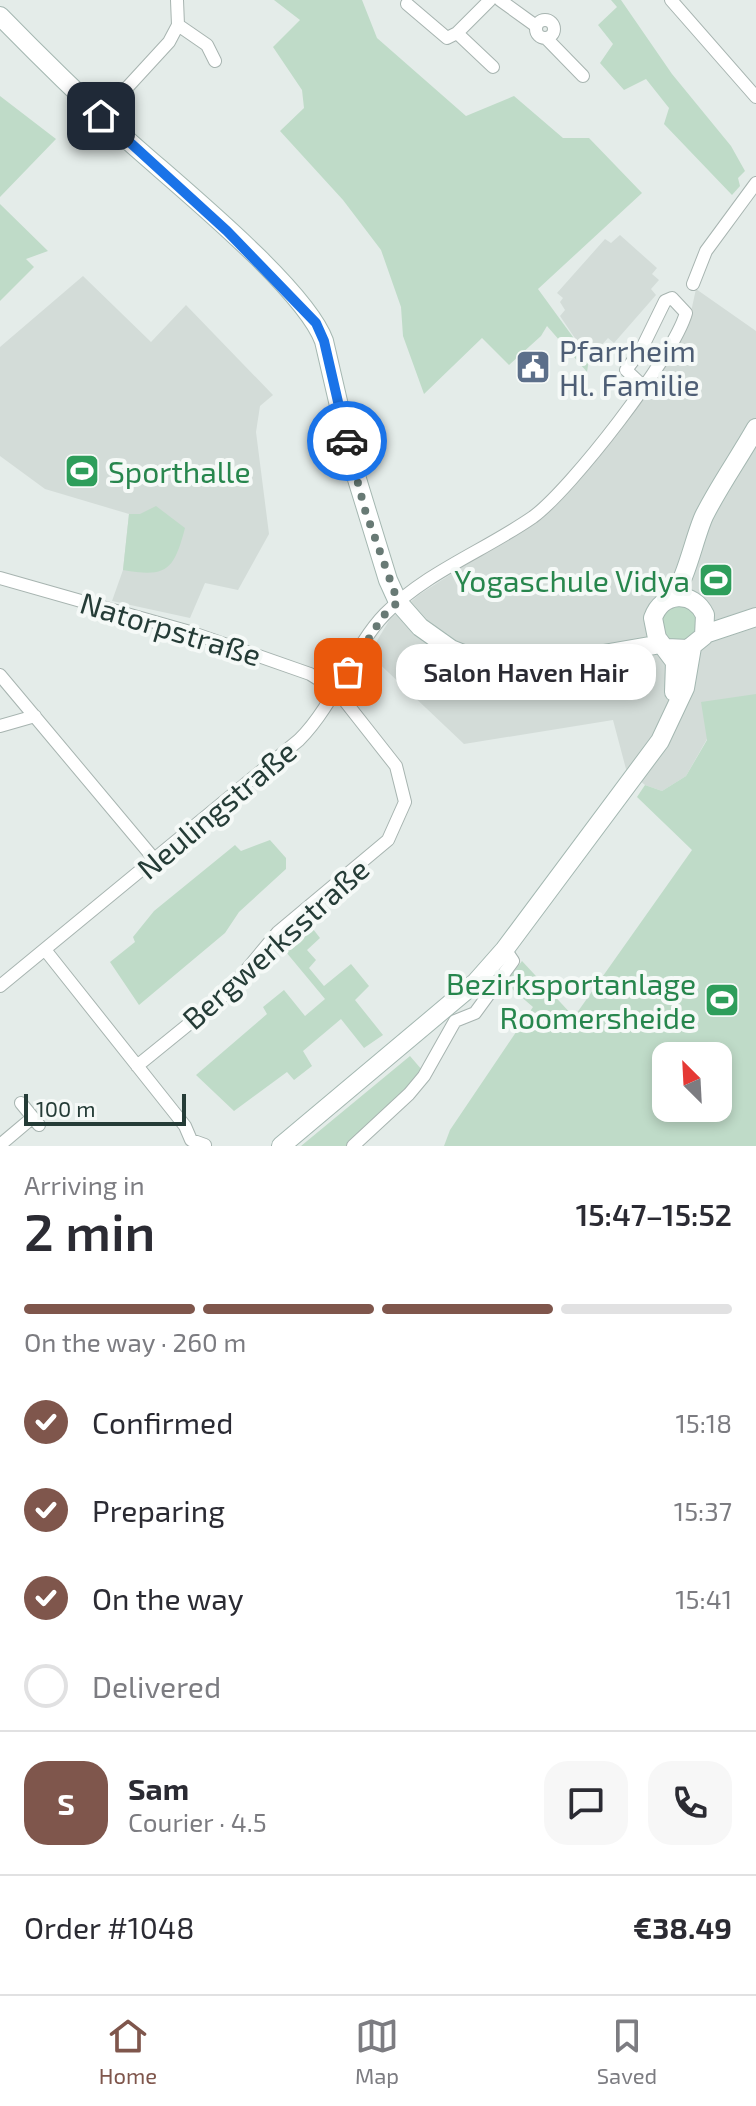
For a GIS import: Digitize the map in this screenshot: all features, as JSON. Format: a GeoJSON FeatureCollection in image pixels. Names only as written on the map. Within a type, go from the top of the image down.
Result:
{"type":"FeatureCollection","features":[{"type":"Feature","properties":{"kind":"street"},"geometry":{"type":"LineString","coordinates":[[101,116],[169,42],[178,25],[177,0]]}},
{"type":"Feature","properties":{"kind":"street"},"geometry":{"type":"LineString","coordinates":[[407,4],[447,38],[457,33],[490,0]]}},
{"type":"Feature","properties":{"kind":"street"},"geometry":{"type":"LineString","coordinates":[[500,0],[536,26],[543,20],[552,23],[554,32],[546,38],[583,76]]}},
{"type":"Feature","properties":{"kind":"street"},"geometry":{"type":"LineString","coordinates":[[671,0],[756,97]]}},
{"type":"Feature","properties":{"kind":"street"},"geometry":{"type":"LineString","coordinates":[[0,16],[101,116],[236,240],[316,323],[324,341],[365,510],[398,602],[434,638],[502,670],[526,669],[597,653],[664,646],[681,651],[698,640],[756,618]]}},
{"type":"Feature","properties":{"kind":"street"},"geometry":{"type":"LineString","coordinates":[[178,25],[207,45],[215,61]]}},
{"type":"Feature","properties":{"kind":"street"},"geometry":{"type":"LineString","coordinates":[[457,33],[493,67]]}},
{"type":"Feature","properties":{"kind":"street"},"geometry":{"type":"LineString","coordinates":[[693,284],[706,251],[756,183]]}},
{"type":"Feature","properties":{"kind":"street","name":"Neulingstraße"},"geometry":{"type":"LineString","coordinates":[[0,986],[315,725],[383,616],[398,602],[461,557],[535,515],[568,482],[644,387],[666,357],[685,319],[686,310],[672,298],[665,301],[646,341],[626,370],[644,387]]}},
{"type":"Feature","properties":{"kind":"street"},"geometry":{"type":"LineString","coordinates":[[673,711],[675,662],[652,625],[657,608],[679,590],[706,513],[756,428]]}},
{"type":"Feature","properties":{"kind":"street"},"geometry":{"type":"LineString","coordinates":[[281,1146],[451,1015],[505,949],[651,755],[685,688],[698,640],[699,607],[691,553]]}},
{"type":"Feature","properties":{"kind":"street","name":"Natorpstraße"},"geometry":{"type":"LineString","coordinates":[[0,578],[283,662],[337,691]]}},
{"type":"Feature","properties":{"kind":"street"},"geometry":{"type":"LineString","coordinates":[[671,598],[756,618]]}},
{"type":"Feature","properties":{"kind":"street"},"geometry":{"type":"LineString","coordinates":[[597,653],[652,625]]}},
{"type":"Feature","properties":{"kind":"street"},"geometry":{"type":"LineString","coordinates":[[0,675],[155,860]]}},
{"type":"Feature","properties":{"kind":"street","name":"Bergwerksstraße"},"geometry":{"type":"LineString","coordinates":[[137,1066],[227,993],[278,932],[383,846],[399,822],[405,798],[399,770],[337,691]]}},
{"type":"Feature","properties":{"kind":"street"},"geometry":{"type":"LineString","coordinates":[[0,726],[35,716]]}},
{"type":"Feature","properties":{"kind":"street"},"geometry":{"type":"LineString","coordinates":[[46,951],[185,1126],[191,1140],[205,1145]]}},
{"type":"Feature","properties":{"kind":"street"},"geometry":{"type":"LineString","coordinates":[[353,1146],[424,1076],[451,1015]]}},
{"type":"Feature","properties":{"kind":"street"},"geometry":{"type":"LineString","coordinates":[[0,1145],[36,1121],[21,1103]]}},
{"type":"Feature","properties":{"kind":"shaded area"},"geometry":{"type":"Polygon","coordinates":[[[620,235],[657,268],[652,274],[659,280],[651,289],[656,295],[614,343],[608,338],[589,359],[560,316],[565,310],[560,302],[563,298],[557,293],[605,239],[611,243],[620,235]]]}},
{"type":"Feature","properties":{"kind":"shaded area"},"geometry":{"type":"Polygon","coordinates":[[[83,276],[151,342],[186,305],[273,395],[260,406],[256,432],[269,534],[238,590],[205,583],[190,618],[112,601],[123,570],[129,514],[45,489],[0,456],[0,347],[83,276]]]}},
{"type":"Feature","properties":{"kind":"shaded area"},"geometry":{"type":"Polygon","coordinates":[[[696,289],[756,331],[756,694],[707,739],[686,776],[662,791],[645,785],[626,769],[613,720],[464,744],[369,654],[390,619],[420,594],[517,532],[640,401],[673,355],[689,321],[696,289]]]}},
{"type":"Feature","properties":{"kind":"green space"},"geometry":{"type":"Polygon","coordinates":[[[274,0],[362,0],[377,38],[466,116],[514,96],[563,138],[589,138],[642,193],[538,289],[589,359],[587,372],[547,326],[541,336],[509,365],[482,338],[424,394],[403,336],[401,307],[381,250],[343,200],[280,131],[304,108],[302,90],[273,47],[300,20],[274,0]]]}},
{"type":"Feature","properties":{"kind":"green space"},"geometry":{"type":"Polygon","coordinates":[[[611,0],[621,0],[672,74],[731,146],[745,171],[738,178],[740,186],[732,195],[664,124],[669,108],[646,79],[624,90],[600,63],[613,44],[598,25],[617,7],[611,0]]]}},
{"type":"Feature","properties":{"kind":"green space"},"geometry":{"type":"Polygon","coordinates":[[[0,96],[56,139],[0,197],[0,96]]]}},
{"type":"Feature","properties":{"kind":"green space"},"geometry":{"type":"Polygon","coordinates":[[[0,204],[48,251],[26,259],[34,267],[0,301],[0,204]]]}},
{"type":"Feature","properties":{"kind":"green space"},"geometry":{"type":"Polygon","coordinates":[[[156,506],[185,528],[177,553],[166,568],[159,571],[123,570],[129,514],[140,514],[156,506]]]}},
{"type":"Feature","properties":{"kind":"green space"},"geometry":{"type":"Polygon","coordinates":[[[667,605],[694,607],[701,628],[680,646],[674,645],[658,630],[667,605]]]}},
{"type":"Feature","properties":{"kind":"green space"},"geometry":{"type":"Polygon","coordinates":[[[756,694],[756,1146],[444,1146],[450,1130],[533,1007],[505,983],[522,961],[574,1017],[692,850],[637,797],[645,785],[662,791],[686,776],[707,740],[701,702],[756,694]]]}},
{"type":"Feature","properties":{"kind":"green space"},"geometry":{"type":"Polygon","coordinates":[[[270,840],[286,858],[286,869],[239,912],[225,933],[139,1005],[110,962],[135,942],[133,937],[154,911],[235,845],[241,851],[270,840]]]}},
{"type":"Feature","properties":{"kind":"green space"},"geometry":{"type":"Polygon","coordinates":[[[306,920],[320,938],[307,950],[316,960],[309,968],[324,986],[351,964],[369,986],[355,1000],[383,1035],[364,1048],[341,1019],[303,1051],[312,1066],[294,1080],[287,1072],[234,1111],[196,1075],[267,1014],[263,1007],[284,990],[305,1016],[325,999],[281,946],[306,920]]]}},
{"type":"Feature","properties":{"kind":"green space"},"geometry":{"type":"Polygon","coordinates":[[[410,1056],[422,1070],[415,1080],[346,1146],[301,1146],[410,1056]]]}},
{"type":"Feature","properties":{"kind":"way so far"},"geometry":{"type":"LineString","coordinates":[[347,441],[365,510],[398,602],[383,616],[348,672]]}},
{"type":"Feature","properties":{"kind":"place","name":"Pfarrheim Hl. Familie"},"geometry":{"type":"Point","coordinates":[533,367]}},
{"type":"Feature","properties":{"kind":"place","name":"Sporthalle"},"geometry":{"type":"Point","coordinates":[82,471]}},
{"type":"Feature","properties":{"kind":"place","name":"Yogaschule Vidya"},"geometry":{"type":"Point","coordinates":[716,580]}},
{"type":"Feature","properties":{"kind":"place","name":"Salon Haven Hair"},"geometry":{"type":"Point","coordinates":[348,672]}},
{"type":"Feature","properties":{"kind":"place","name":"Bezirksportanlage Roomersheide"},"geometry":{"type":"Point","coordinates":[722,1000]}},
{"type":"Feature","properties":{"kind":"route"},"geometry":{"type":"LineString","coordinates":[[101,116],[227,231],[316,323],[324,341],[347,441]]}}]}
